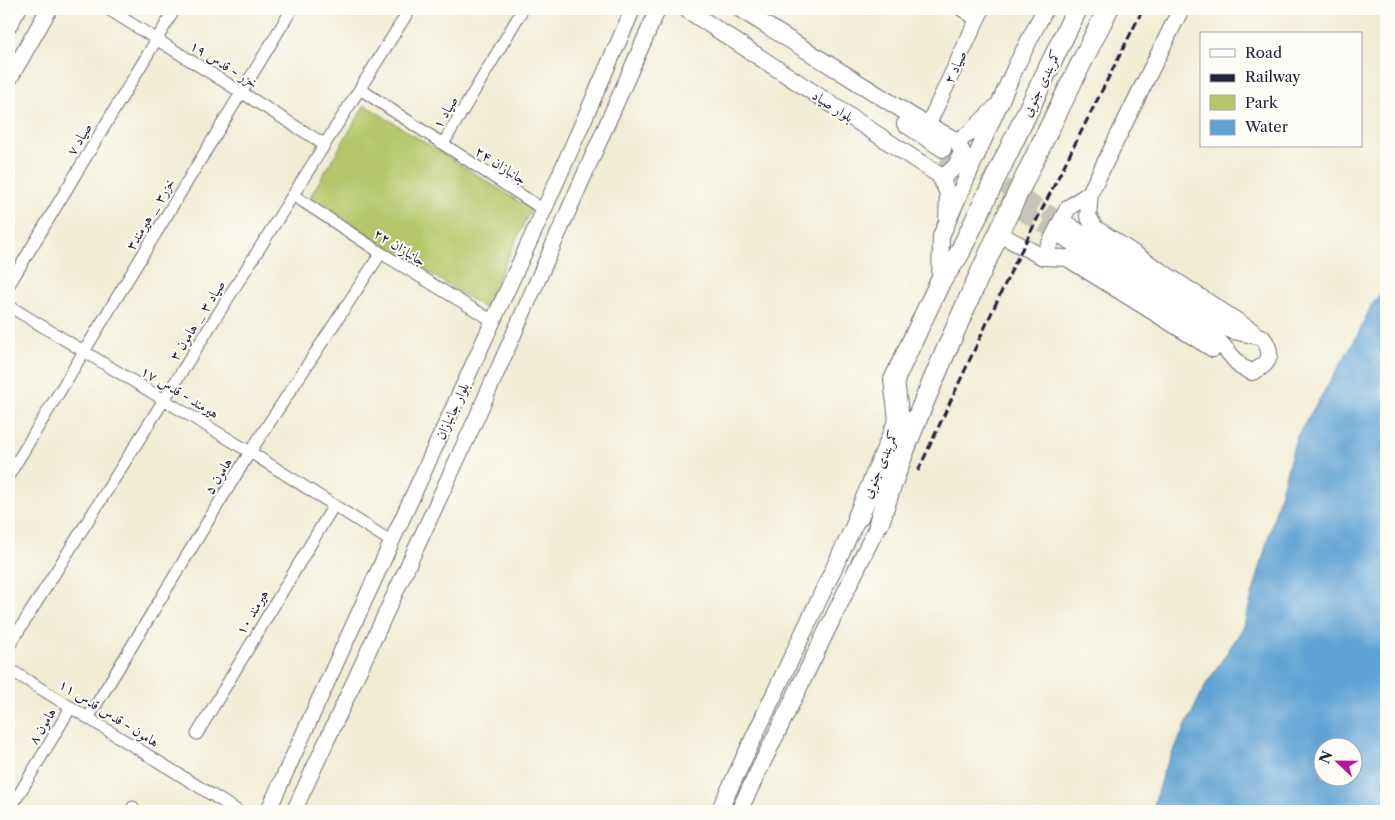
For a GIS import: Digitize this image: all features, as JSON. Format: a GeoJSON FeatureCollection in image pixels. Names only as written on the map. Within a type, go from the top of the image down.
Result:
{"type":"FeatureCollection","features":[{"type":"Feature","properties":{"kind":"highway","name":"کمربندی جنوبی"},"geometry":{"type":"LineString","coordinates":[[879,523],[886,472],[898,420],[894,380],[940,282],[958,256],[1077,9]]}},
{"type":"Feature","properties":{"kind":"highway","name":"کمربندی جنوبی"},"geometry":{"type":"LineString","coordinates":[[858,517],[886,472],[997,233],[1108,9]]}},
{"type":"Feature","properties":{"kind":"main road"},"geometry":{"type":"LineString","coordinates":[[9,25],[18,9]]}},
{"type":"Feature","properties":{"kind":"main road"},"geometry":{"type":"LineString","coordinates":[[9,79],[49,9]]}},
{"type":"Feature","properties":{"kind":"main road","name":"بلوار صیاد"},"geometry":{"type":"LineString","coordinates":[[686,9],[721,32],[944,157]]}},
{"type":"Feature","properties":{"kind":"main road"},"geometry":{"type":"LineString","coordinates":[[741,9],[775,41],[944,157]]}},
{"type":"Feature","properties":{"kind":"main road"},"geometry":{"type":"LineString","coordinates":[[741,9],[928,125],[944,157],[948,193],[947,222]]}},
{"type":"Feature","properties":{"kind":"main road"},"geometry":{"type":"LineString","coordinates":[[940,282],[941,236],[1045,9]]}},
{"type":"Feature","properties":{"kind":"main road"},"geometry":{"type":"LineString","coordinates":[[997,233],[1043,257],[1067,258],[1241,367],[1252,372],[1263,368],[1269,357],[1268,346],[1262,338],[1095,228],[1088,216],[1090,193],[1181,9]]}},
{"type":"Feature","properties":{"kind":"main road"},"geometry":{"type":"LineString","coordinates":[[944,157],[1001,102]]}},
{"type":"Feature","properties":{"kind":"main road"},"geometry":{"type":"LineString","coordinates":[[1043,257],[1068,208],[1090,193]]}},
{"type":"Feature","properties":{"kind":"main road"},"geometry":{"type":"LineString","coordinates":[[1241,367],[1216,338],[1067,232],[1212,322],[1233,331],[1262,338]]}},
{"type":"Feature","properties":{"kind":"main road","name":"کمربندی جنوبی"},"geometry":{"type":"LineString","coordinates":[[719,811],[858,517]]}},
{"type":"Feature","properties":{"kind":"main road","name":"کمربندی جنوبی"},"geometry":{"type":"LineString","coordinates":[[739,811],[879,523]]}},
{"type":"Feature","properties":{"kind":"main road"},"geometry":{"type":"LineString","coordinates":[[839,556],[858,565]]}},
{"type":"Feature","properties":{"kind":"main road"},"geometry":{"type":"LineString","coordinates":[[795,650],[812,658]]}},
{"type":"Feature","properties":{"kind":"street","name":"خزر - قدس ۱۹"},"geometry":{"type":"LineString","coordinates":[[108,9],[324,144]]}},
{"type":"Feature","properties":{"kind":"street","name":"صیاد ۷"},"geometry":{"type":"LineString","coordinates":[[9,285],[175,9]]}},
{"type":"Feature","properties":{"kind":"street","name":"خزر۳ _ هیرمند۳"},"geometry":{"type":"LineString","coordinates":[[9,475],[292,9]]}},
{"type":"Feature","properties":{"kind":"street","name":"صیاد ۳ _ هامون ۳"},"geometry":{"type":"LineString","coordinates":[[9,646],[410,9]]}},
{"type":"Feature","properties":{"kind":"street","name":"صیاد ۱"},"geometry":{"type":"LineString","coordinates":[[360,89],[443,144],[524,9]]}},
{"type":"Feature","properties":{"kind":"street","name":"بلوار جانبازان"},"geometry":{"type":"LineString","coordinates":[[268,811],[544,210],[633,9]]}},
{"type":"Feature","properties":{"kind":"street","name":"بلوار جانبازان"},"geometry":{"type":"LineString","coordinates":[[294,811],[476,419],[658,9]]}},
{"type":"Feature","properties":{"kind":"street"},"geometry":{"type":"LineString","coordinates":[[959,9],[979,14]]}},
{"type":"Feature","properties":{"kind":"street","name":"صیاد ۲"},"geometry":{"type":"LineString","coordinates":[[928,125],[979,14]]}},
{"type":"Feature","properties":{"kind":"street"},"geometry":{"type":"LineString","coordinates":[[584,120],[605,130]]}},
{"type":"Feature","properties":{"kind":"street","name":"جانبازان ۲۴"},"geometry":{"type":"LineString","coordinates":[[443,144],[544,210]]}},
{"type":"Feature","properties":{"kind":"street","name":"جانبازان ۲۲"},"geometry":{"type":"LineString","coordinates":[[293,196],[381,253],[493,321]]}},
{"type":"Feature","properties":{"kind":"street","name":"هامون ۵"},"geometry":{"type":"LineString","coordinates":[[88,718],[250,452],[381,253]]}},
{"type":"Feature","properties":{"kind":"street","name":"هیرمند - قدس ۱۷"},"geometry":{"type":"LineString","coordinates":[[9,306],[250,452],[392,542]]}},
{"type":"Feature","properties":{"kind":"street"},"geometry":{"type":"LineString","coordinates":[[453,409],[476,419]]}},
{"type":"Feature","properties":{"kind":"street","name":"هیرمند ۱۰"},"geometry":{"type":"LineString","coordinates":[[196,734],[334,505]]}},
{"type":"Feature","properties":{"kind":"street","name":"هامون - قدس قدس ۱۱"},"geometry":{"type":"LineString","coordinates":[[9,669],[238,811]]}},
{"type":"Feature","properties":{"kind":"street","name":"هامون ۸"},"geometry":{"type":"LineString","coordinates":[[9,811],[71,707]]}},
{"type":"Feature","properties":{"kind":"green space"},"geometry":{"type":"Polygon","coordinates":[[[365,105],[531,209],[484,308],[310,197],[365,105]]]}},
{"type":"Feature","properties":{"kind":"water"},"geometry":{"type":"Polygon","coordinates":[[[1386,286],[1386,811],[1152,811],[1163,772],[1205,686],[1243,628],[1296,438],[1356,338],[1371,306],[1386,286]]]}},
{"type":"Feature","properties":{"kind":"tunnel"},"geometry":{"type":"LineString","coordinates":[[943,149],[1070,226]]}},
{"type":"Feature","properties":{"kind":"tunnel"},"geometry":{"type":"LineString","coordinates":[[939,163],[1065,238]]}},
{"type":"Feature","properties":{"kind":"railway"},"geometry":{"type":"LineString","coordinates":[[918,471],[1012,269],[1143,9]]}}]}
